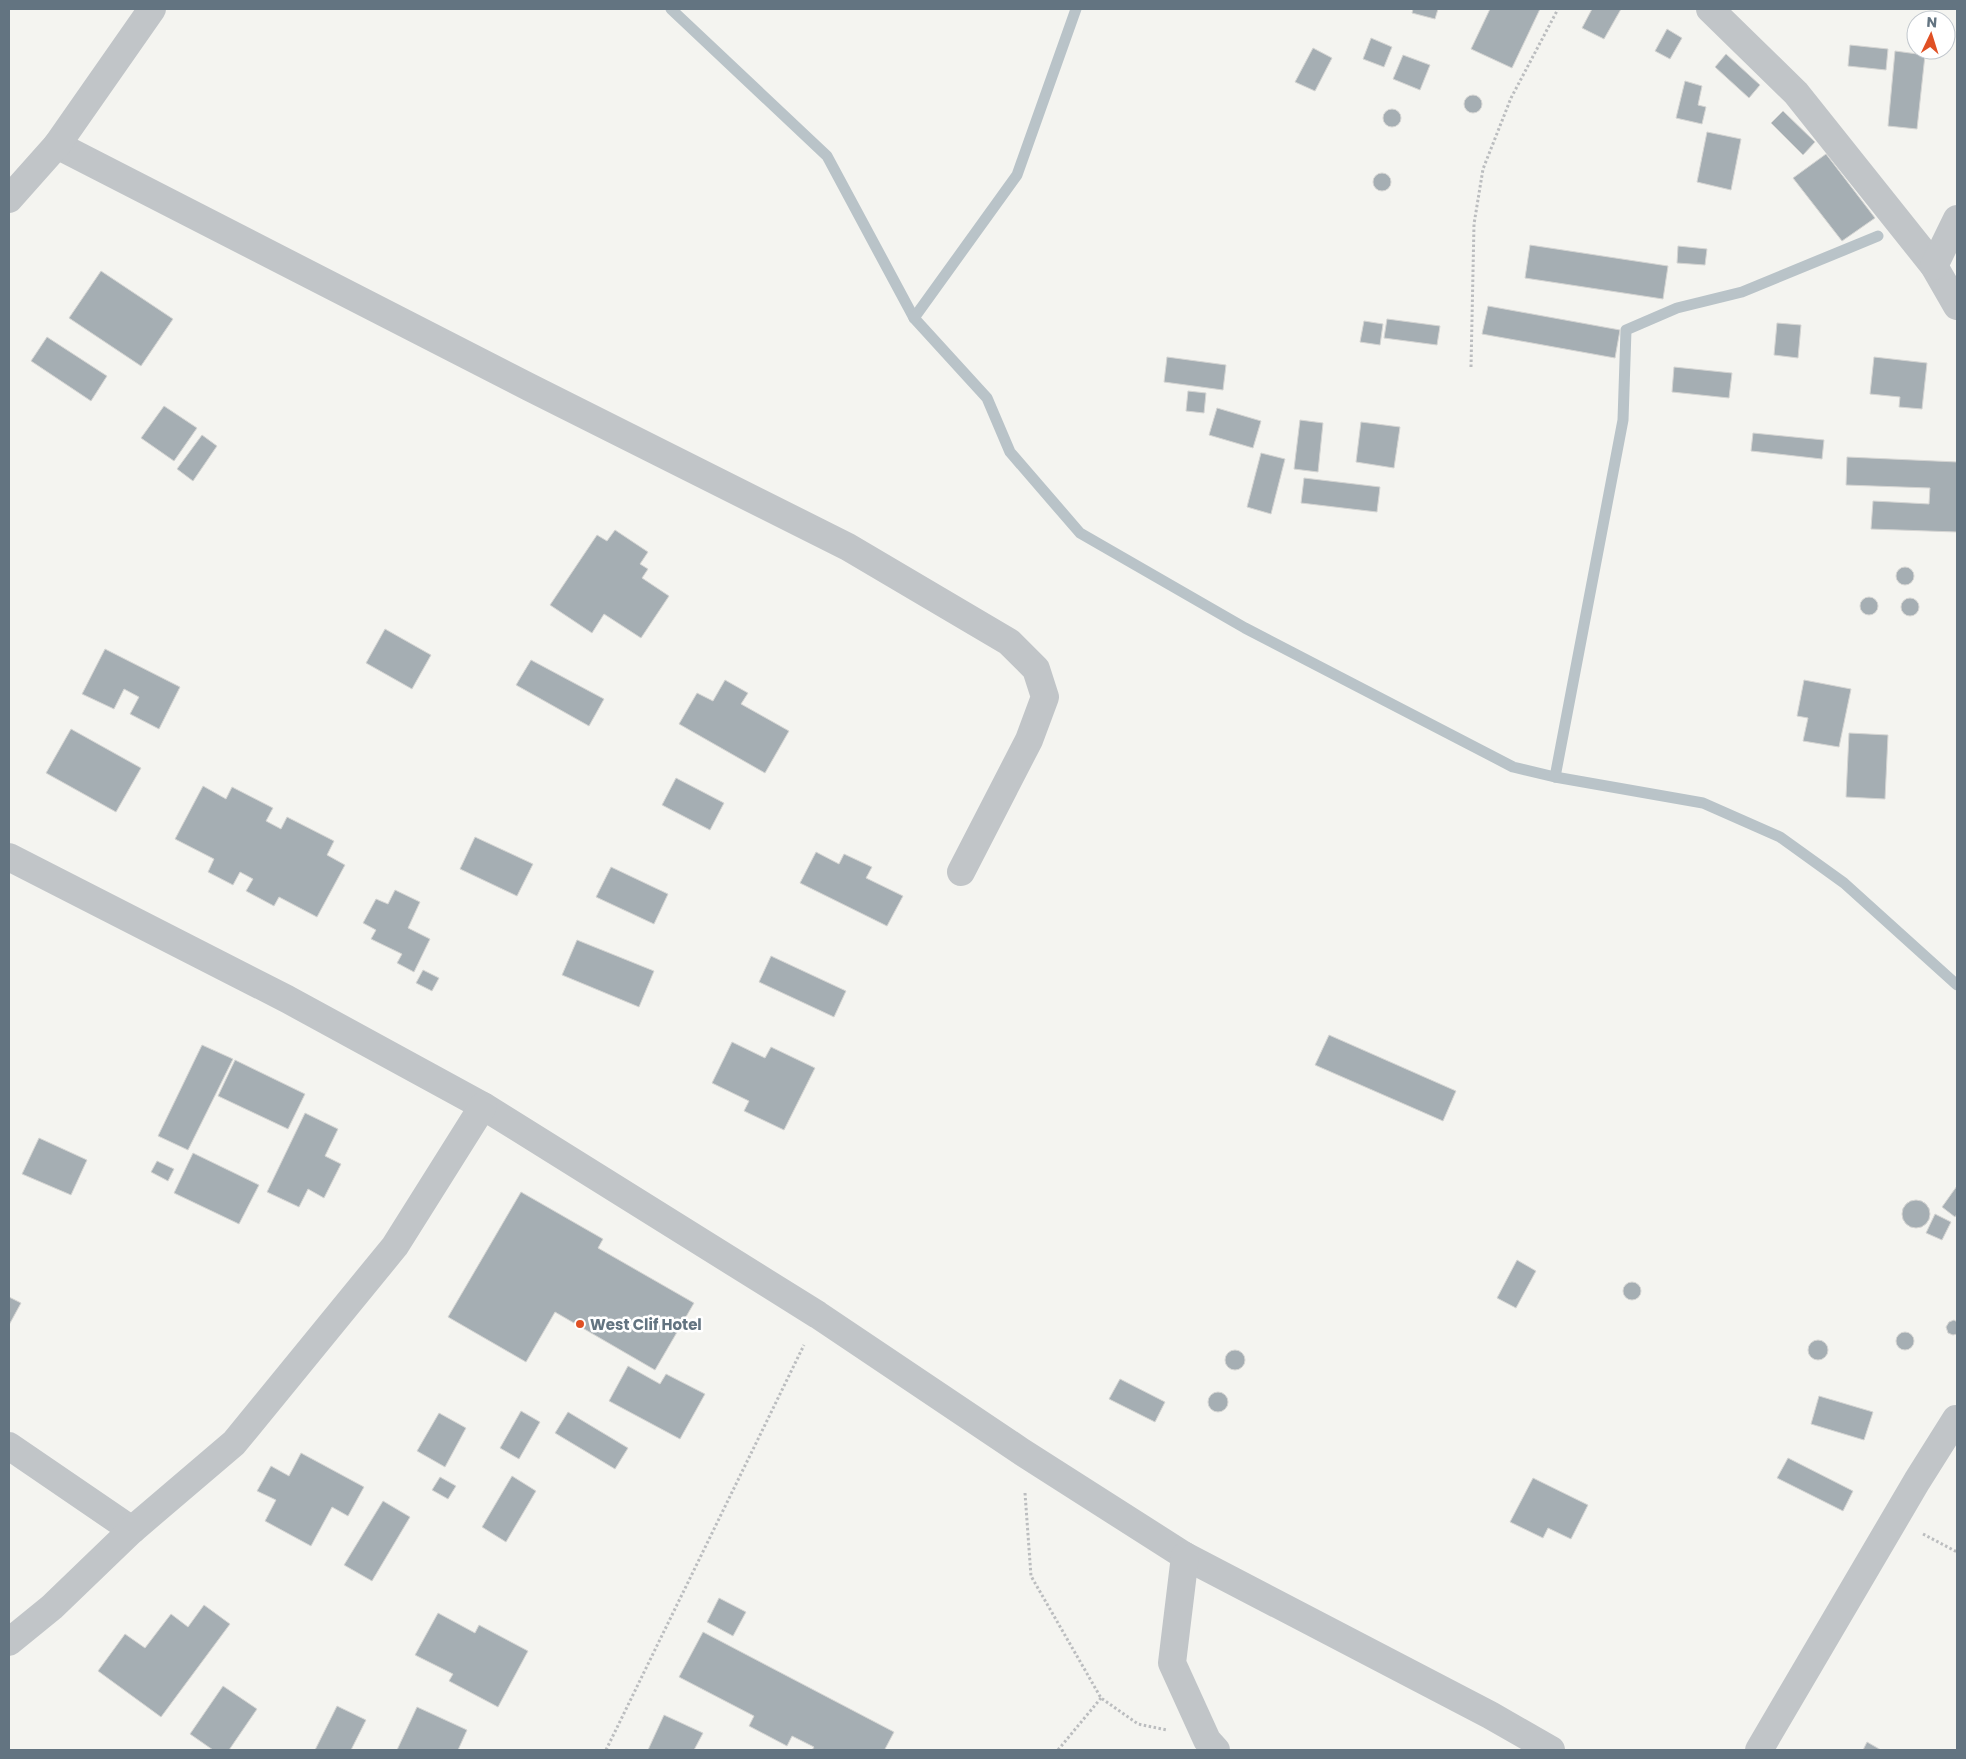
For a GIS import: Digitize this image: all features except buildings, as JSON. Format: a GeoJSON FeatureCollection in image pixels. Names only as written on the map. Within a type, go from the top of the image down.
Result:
{"type":"FeatureCollection","features":[{"type":"Feature","properties":{"kind":"street"},"geometry":{"type":"LineString","coordinates":[[9,199],[56,145],[152,9]]}},
{"type":"Feature","properties":{"kind":"street"},"geometry":{"type":"LineString","coordinates":[[1710,9],[1796,93],[1934,266],[1957,306]]}},
{"type":"Feature","properties":{"kind":"street"},"geometry":{"type":"LineString","coordinates":[[56,145],[529,387],[848,547],[1009,642],[1036,669],[1044,697],[1030,740],[961,872]]}},
{"type":"Feature","properties":{"kind":"street"},"geometry":{"type":"LineString","coordinates":[[1934,266],[1957,219]]}},
{"type":"Feature","properties":{"kind":"street"},"geometry":{"type":"LineString","coordinates":[[9,857],[287,999],[483,1106],[818,1315],[1022,1452],[1185,1556],[1481,1711],[1551,1750]]}},
{"type":"Feature","properties":{"kind":"street"},"geometry":{"type":"LineString","coordinates":[[9,1642],[52,1607],[132,1530],[234,1442],[302,1362],[395,1246],[483,1106]]}},
{"type":"Feature","properties":{"kind":"street"},"geometry":{"type":"LineString","coordinates":[[1759,1750],[1895,1520],[1916,1481],[1956,1419]]}},
{"type":"Feature","properties":{"kind":"street"},"geometry":{"type":"LineString","coordinates":[[9,1446],[132,1530]]}},
{"type":"Feature","properties":{"kind":"street"},"geometry":{"type":"LineString","coordinates":[[1185,1556],[1172,1663],[1211,1745]]}},
{"type":"Feature","properties":{"kind":"path"},"geometry":{"type":"LineString","coordinates":[[1471,366],[1474,224],[1483,169],[1511,98],[1558,9]]}},
{"type":"Feature","properties":{"kind":"path"},"geometry":{"type":"LineString","coordinates":[[606,1750],[818,1315]]}},
{"type":"Feature","properties":{"kind":"path"},"geometry":{"type":"LineString","coordinates":[[1022,1452],[1031,1576],[1101,1698],[1138,1724],[1211,1745]]}},
{"type":"Feature","properties":{"kind":"path"},"geometry":{"type":"LineString","coordinates":[[1895,1520],[1957,1552]]}},
{"type":"Feature","properties":{"kind":"path"},"geometry":{"type":"LineString","coordinates":[[1058,1750],[1101,1698]]}},
{"type":"Feature","properties":{"kind":"waterway"},"geometry":{"type":"LineString","coordinates":[[671,9],[827,156],[914,318],[987,398],[1010,452],[1080,533],[1245,628],[1513,767],[1555,777],[1703,803],[1780,837],[1844,883],[1957,985]]}},
{"type":"Feature","properties":{"kind":"waterway"},"geometry":{"type":"LineString","coordinates":[[914,318],[1017,175],[1076,9]]}},
{"type":"Feature","properties":{"kind":"waterway"},"geometry":{"type":"LineString","coordinates":[[1555,777],[1623,420],[1626,330],[1677,308],[1742,292],[1878,236]]}},
{"type":"Feature","properties":{"kind":"place","name":"West Clif Hotel"},"geometry":{"type":"Point","coordinates":[580,1324]}}]}
